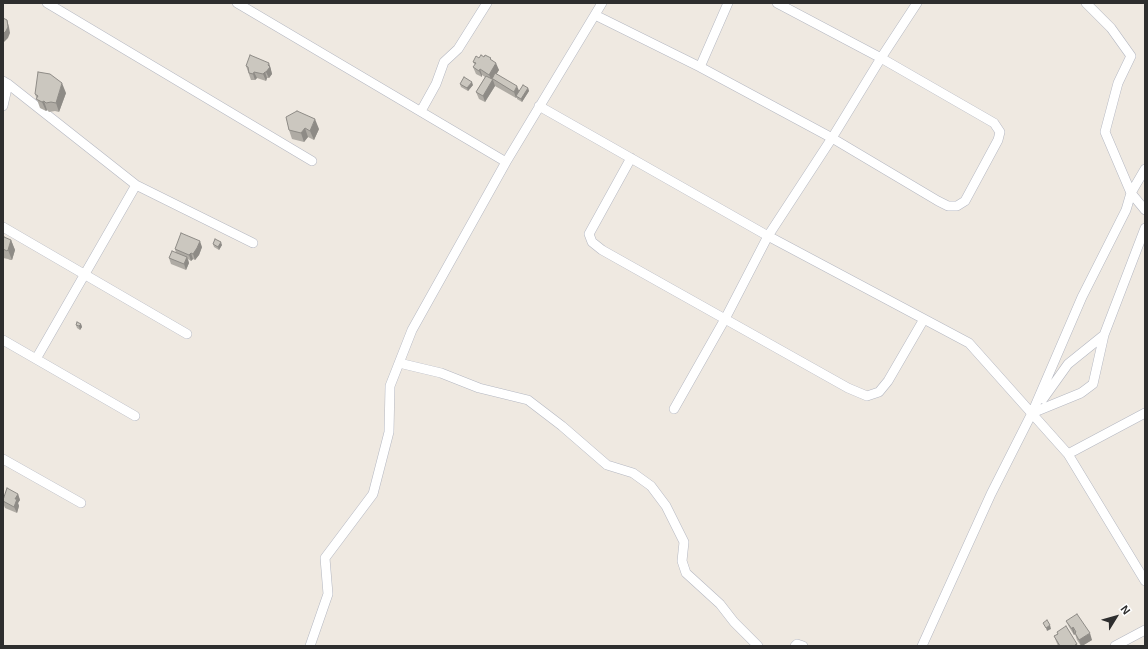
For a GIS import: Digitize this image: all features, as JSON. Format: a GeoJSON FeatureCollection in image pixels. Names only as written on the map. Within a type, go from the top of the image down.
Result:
{"type":"FeatureCollection","features":[{"type":"Feature","properties":{"kind":"street"},"geometry":{"type":"LineString","coordinates":[[47,3],[312,161]]}},
{"type":"Feature","properties":{"kind":"street"},"geometry":{"type":"LineString","coordinates":[[237,3],[506,162]]}},
{"type":"Feature","properties":{"kind":"street"},"geometry":{"type":"LineString","coordinates":[[421,112],[436,84],[444,62],[458,49],[487,3]]}},
{"type":"Feature","properties":{"kind":"street"},"geometry":{"type":"LineString","coordinates":[[310,646],[328,594],[325,558],[373,494],[389,432],[390,386],[412,330],[506,162],[602,3]]}},
{"type":"Feature","properties":{"kind":"street"},"geometry":{"type":"LineString","coordinates":[[700,67],[728,3]]}},
{"type":"Feature","properties":{"kind":"street"},"geometry":{"type":"LineString","coordinates":[[595,15],[700,67],[832,138],[938,201],[948,206],[957,206],[965,201],[998,140],[1000,132],[994,123],[881,58],[776,3]]}},
{"type":"Feature","properties":{"kind":"street"},"geometry":{"type":"LineString","coordinates":[[674,409],[725,319],[768,236],[917,3]]}},
{"type":"Feature","properties":{"kind":"street"},"geometry":{"type":"LineString","coordinates":[[1086,3],[1111,28],[1131,56],[1118,83],[1105,132],[1131,193],[1145,210]]}},
{"type":"Feature","properties":{"kind":"street"},"geometry":{"type":"LineString","coordinates":[[3,106],[5,83]]}},
{"type":"Feature","properties":{"kind":"street"},"geometry":{"type":"LineString","coordinates":[[5,83],[136,185],[253,243]]}},
{"type":"Feature","properties":{"kind":"street"},"geometry":{"type":"LineString","coordinates":[[539,106],[768,236],[969,343],[1068,454],[1145,581]]}},
{"type":"Feature","properties":{"kind":"street"},"geometry":{"type":"LineString","coordinates":[[631,158],[589,234],[592,242],[602,250],[848,388],[867,396],[879,392],[888,380],[924,319]]}},
{"type":"Feature","properties":{"kind":"street"},"geometry":{"type":"LineString","coordinates":[[922,646],[990,494],[1032,413],[1082,298],[1126,210],[1131,193],[1145,170]]}},
{"type":"Feature","properties":{"kind":"street"},"geometry":{"type":"LineString","coordinates":[[36,359],[136,185]]}},
{"type":"Feature","properties":{"kind":"street"},"geometry":{"type":"LineString","coordinates":[[3,227],[187,334]]}},
{"type":"Feature","properties":{"kind":"street"},"geometry":{"type":"LineString","coordinates":[[1032,413],[1081,393],[1093,384],[1104,335],[1145,228]]}},
{"type":"Feature","properties":{"kind":"street"},"geometry":{"type":"LineString","coordinates":[[1032,413],[1068,364],[1104,335]]}},
{"type":"Feature","properties":{"kind":"street"},"geometry":{"type":"LineString","coordinates":[[3,340],[135,416]]}},
{"type":"Feature","properties":{"kind":"street"},"geometry":{"type":"LineString","coordinates":[[399,363],[441,373],[479,388],[528,400],[562,426],[607,465],[633,473],[651,486],[666,506],[684,542],[682,561],[686,573],[720,604],[734,622],[758,646]]}},
{"type":"Feature","properties":{"kind":"street"},"geometry":{"type":"LineString","coordinates":[[1068,454],[1145,413]]}},
{"type":"Feature","properties":{"kind":"street"},"geometry":{"type":"LineString","coordinates":[[3,459],[81,503]]}},
{"type":"Feature","properties":{"kind":"street"},"geometry":{"type":"LineString","coordinates":[[1116,646],[1145,630]]}},
{"type":"Feature","properties":{"kind":"street"},"geometry":{"type":"LineString","coordinates":[[795,646],[797,644],[803,646]]}},
{"type":"Feature","properties":{"kind":"building"},"geometry":{"type":"Polygon","coordinates":[[[3,18],[7,20],[8,27],[3,34],[3,18]]]}},
{"type":"Feature","properties":{"kind":"building"},"geometry":{"type":"Polygon","coordinates":[[[250,55],[269,63],[268,65],[270,67],[266,72],[263,74],[254,72],[253,74],[249,73],[248,67],[246,66],[250,55]]]}},
{"type":"Feature","properties":{"kind":"building"},"geometry":{"type":"Polygon","coordinates":[[[481,55],[491,58],[490,59],[496,63],[489,75],[480,69],[479,71],[473,67],[476,63],[473,62],[476,56],[479,58],[481,55]]]}},
{"type":"Feature","properties":{"kind":"building"},"geometry":{"type":"Polygon","coordinates":[[[38,72],[50,74],[62,83],[56,103],[46,103],[36,99],[38,96],[35,94],[38,72]]]}},
{"type":"Feature","properties":{"kind":"building"},"geometry":{"type":"Polygon","coordinates":[[[495,73],[517,86],[514,92],[493,79],[483,96],[476,92],[486,76],[492,79],[495,73]]]}},
{"type":"Feature","properties":{"kind":"building"},"geometry":{"type":"Polygon","coordinates":[[[464,77],[472,82],[467,88],[460,84],[464,77]]]}},
{"type":"Feature","properties":{"kind":"building"},"geometry":{"type":"Polygon","coordinates":[[[523,85],[528,88],[521,99],[516,96],[523,85]]]}},
{"type":"Feature","properties":{"kind":"building"},"geometry":{"type":"Polygon","coordinates":[[[297,111],[315,119],[310,131],[305,128],[301,133],[289,130],[286,117],[297,111]]]}},
{"type":"Feature","properties":{"kind":"building"},"geometry":{"type":"Polygon","coordinates":[[[181,233],[200,241],[193,254],[191,253],[189,255],[175,249],[181,233]]]}},
{"type":"Feature","properties":{"kind":"building"},"geometry":{"type":"Polygon","coordinates":[[[4,237],[11,240],[7,251],[3,249],[4,237]]]}},
{"type":"Feature","properties":{"kind":"building"},"geometry":{"type":"Polygon","coordinates":[[[215,239],[221,242],[218,247],[213,244],[215,239]]]}},
{"type":"Feature","properties":{"kind":"building"},"geometry":{"type":"Polygon","coordinates":[[[172,251],[187,257],[184,264],[169,258],[172,251]]]}},
{"type":"Feature","properties":{"kind":"building"},"geometry":{"type":"Polygon","coordinates":[[[77,322],[81,324],[79,326],[76,325],[77,322]]]}},
{"type":"Feature","properties":{"kind":"building"},"geometry":{"type":"Polygon","coordinates":[[[7,488],[18,494],[15,499],[17,499],[14,507],[3,501],[7,488]]]}},
{"type":"Feature","properties":{"kind":"building"},"geometry":{"type":"Polygon","coordinates":[[[1077,614],[1090,633],[1079,640],[1073,627],[1072,629],[1066,621],[1077,614]]]}},
{"type":"Feature","properties":{"kind":"building"},"geometry":{"type":"Polygon","coordinates":[[[1047,620],[1050,625],[1046,628],[1043,623],[1047,620]]]}},
{"type":"Feature","properties":{"kind":"building"},"geometry":{"type":"Polygon","coordinates":[[[1066,626],[1077,644],[1075,646],[1060,646],[1054,636],[1066,626]]]}}]}
